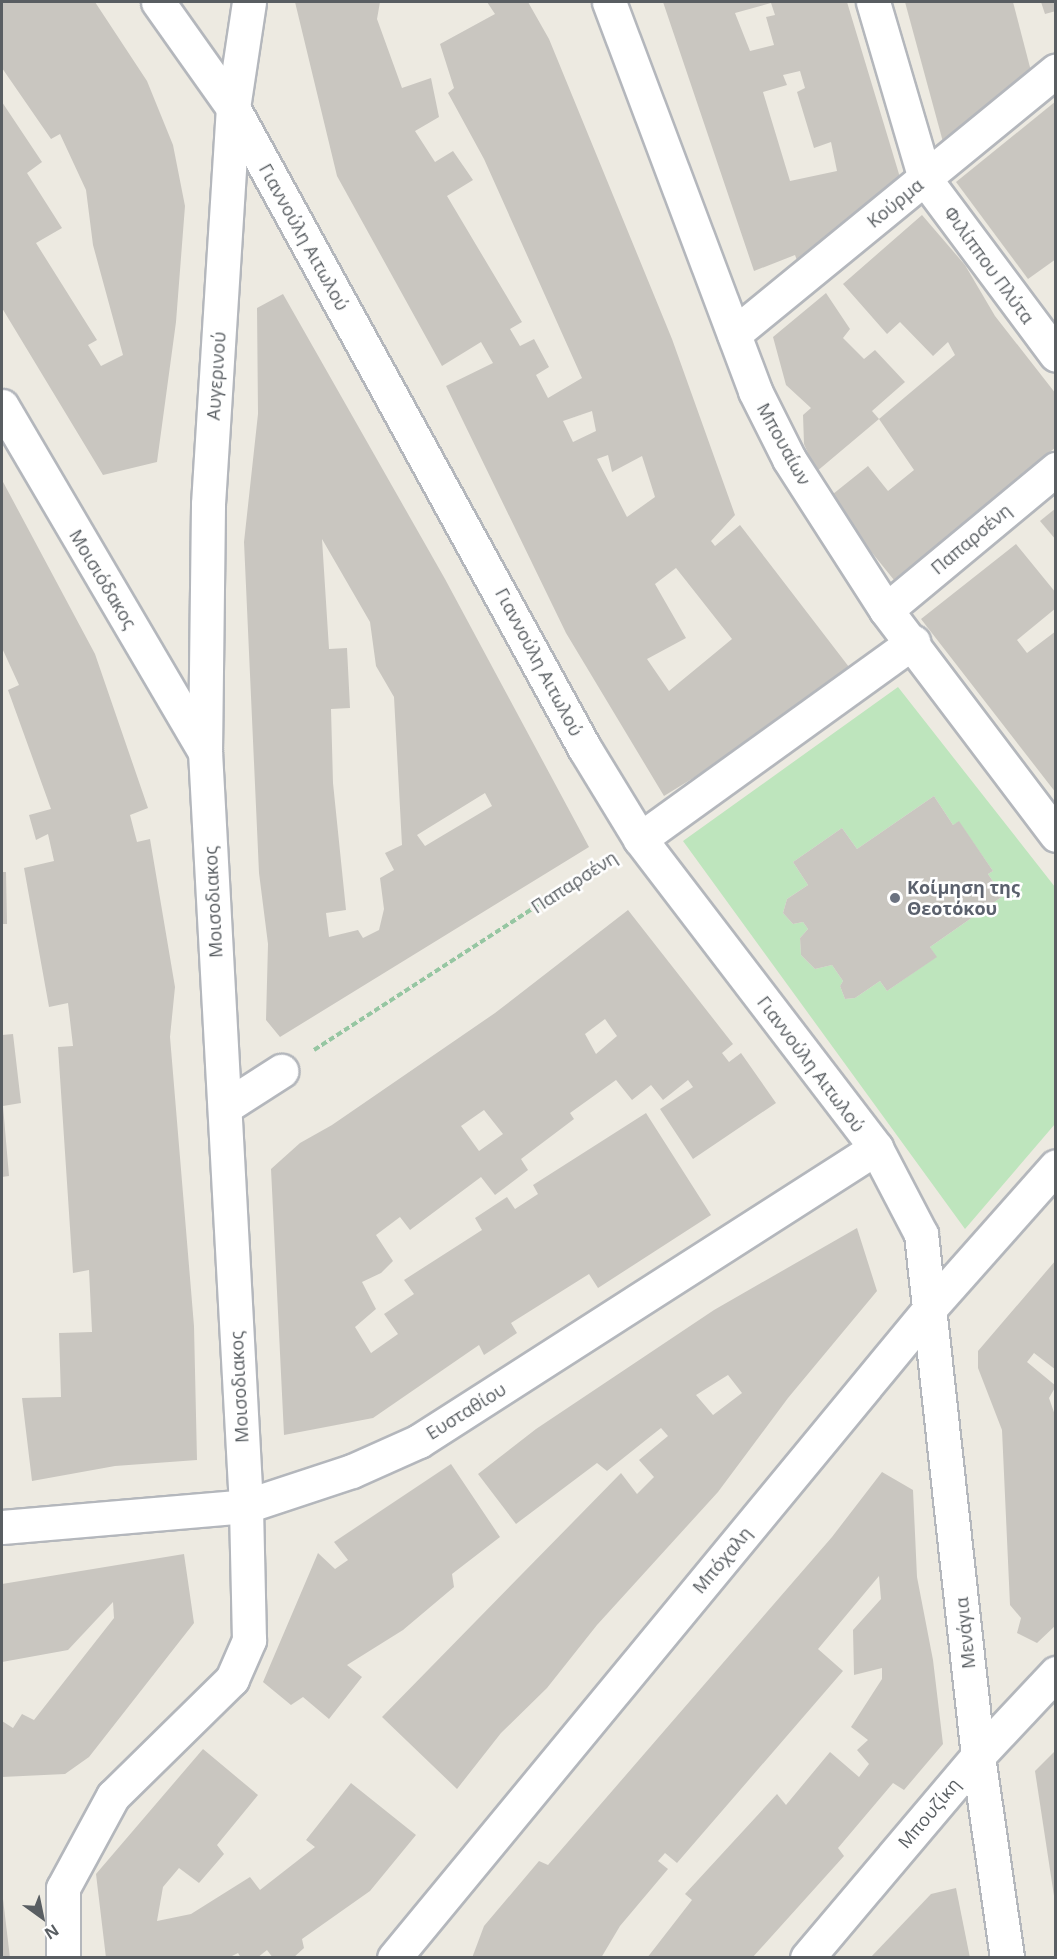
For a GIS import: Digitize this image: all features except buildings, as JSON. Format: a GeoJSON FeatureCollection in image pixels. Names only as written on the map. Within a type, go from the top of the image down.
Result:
{"type":"FeatureCollection","features":[{"type":"Feature","properties":{"kind":"street","name":"Γιαννούλη Αιτωλού"},"geometry":{"type":"LineString","coordinates":[[158,2],[233,108],[585,749],[640,839],[876,1148],[921,1234],[931,1307]]}},
{"type":"Feature","properties":{"kind":"street","name":"Αυγερινού"},"geometry":{"type":"LineString","coordinates":[[205,752],[208,504],[233,108],[249,2]]}},
{"type":"Feature","properties":{"kind":"street","name":"Μπουαίων"},"geometry":{"type":"LineString","coordinates":[[609,2],[755,391],[789,459],[886,610],[913,642],[1056,835]]}},
{"type":"Feature","properties":{"kind":"street","name":"Φιλίππου Πλύτα"},"geometry":{"type":"LineString","coordinates":[[873,2],[926,179],[1056,355]]}},
{"type":"Feature","properties":{"kind":"street","name":"Κούρμα"},"geometry":{"type":"LineString","coordinates":[[734,334],[926,179],[1056,70]]}},
{"type":"Feature","properties":{"kind":"street","name":"Μοισιόδακος"},"geometry":{"type":"LineString","coordinates":[[2,406],[205,752]]}},
{"type":"Feature","properties":{"kind":"street","name":"Παπαρσένη"},"geometry":{"type":"LineString","coordinates":[[886,610],[1056,469]]}},
{"type":"Feature","properties":{"kind":"street"},"geometry":{"type":"LineString","coordinates":[[640,839],[913,642]]}},
{"type":"Feature","properties":{"kind":"street","name":"Μοισοδιακος"},"geometry":{"type":"LineString","coordinates":[[63,1958],[63,1888],[113,1796],[232,1679],[249,1640],[246,1506],[205,752]]}},
{"type":"Feature","properties":{"kind":"street"},"geometry":{"type":"LineString","coordinates":[[225,1107],[281,1071]]}},
{"type":"Feature","properties":{"kind":"street","name":"Ευσταθίου"},"geometry":{"type":"LineString","coordinates":[[2,1527],[246,1506],[352,1471],[419,1441],[876,1148]]}},
{"type":"Feature","properties":{"kind":"street","name":"Μπόχαλη"},"geometry":{"type":"LineString","coordinates":[[394,1958],[931,1307],[1056,1166]]}},
{"type":"Feature","properties":{"kind":"street","name":"Μενάγια"},"geometry":{"type":"LineString","coordinates":[[931,1307],[978,1756],[1007,1958]]}},
{"type":"Feature","properties":{"kind":"street","name":"Μπουζίκη"},"geometry":{"type":"LineString","coordinates":[[807,1958],[978,1756],[1056,1673]]}},
{"type":"Feature","properties":{"kind":"path","name":"Παπαρσένη"},"geometry":{"type":"LineString","coordinates":[[281,1071],[640,839]]}},
{"type":"Feature","properties":{"kind":"green space"},"geometry":{"type":"Polygon","coordinates":[[[898,687],[1055,887],[1055,1124],[965,1229],[683,841],[898,687]],[[934,796],[857,849],[842,828],[793,862],[808,885],[787,899],[783,913],[793,924],[803,922],[808,929],[800,938],[801,955],[815,969],[832,965],[843,981],[840,986],[845,999],[855,998],[880,981],[887,991],[936,957],[930,947],[1003,896],[988,874],[993,871],[959,822],[953,825],[934,796]]]}},
{"type":"Feature","properties":{"kind":"place","name":"Κοίμηση της Θεοτόκου"},"geometry":{"type":"Point","coordinates":[895,898]}}]}
